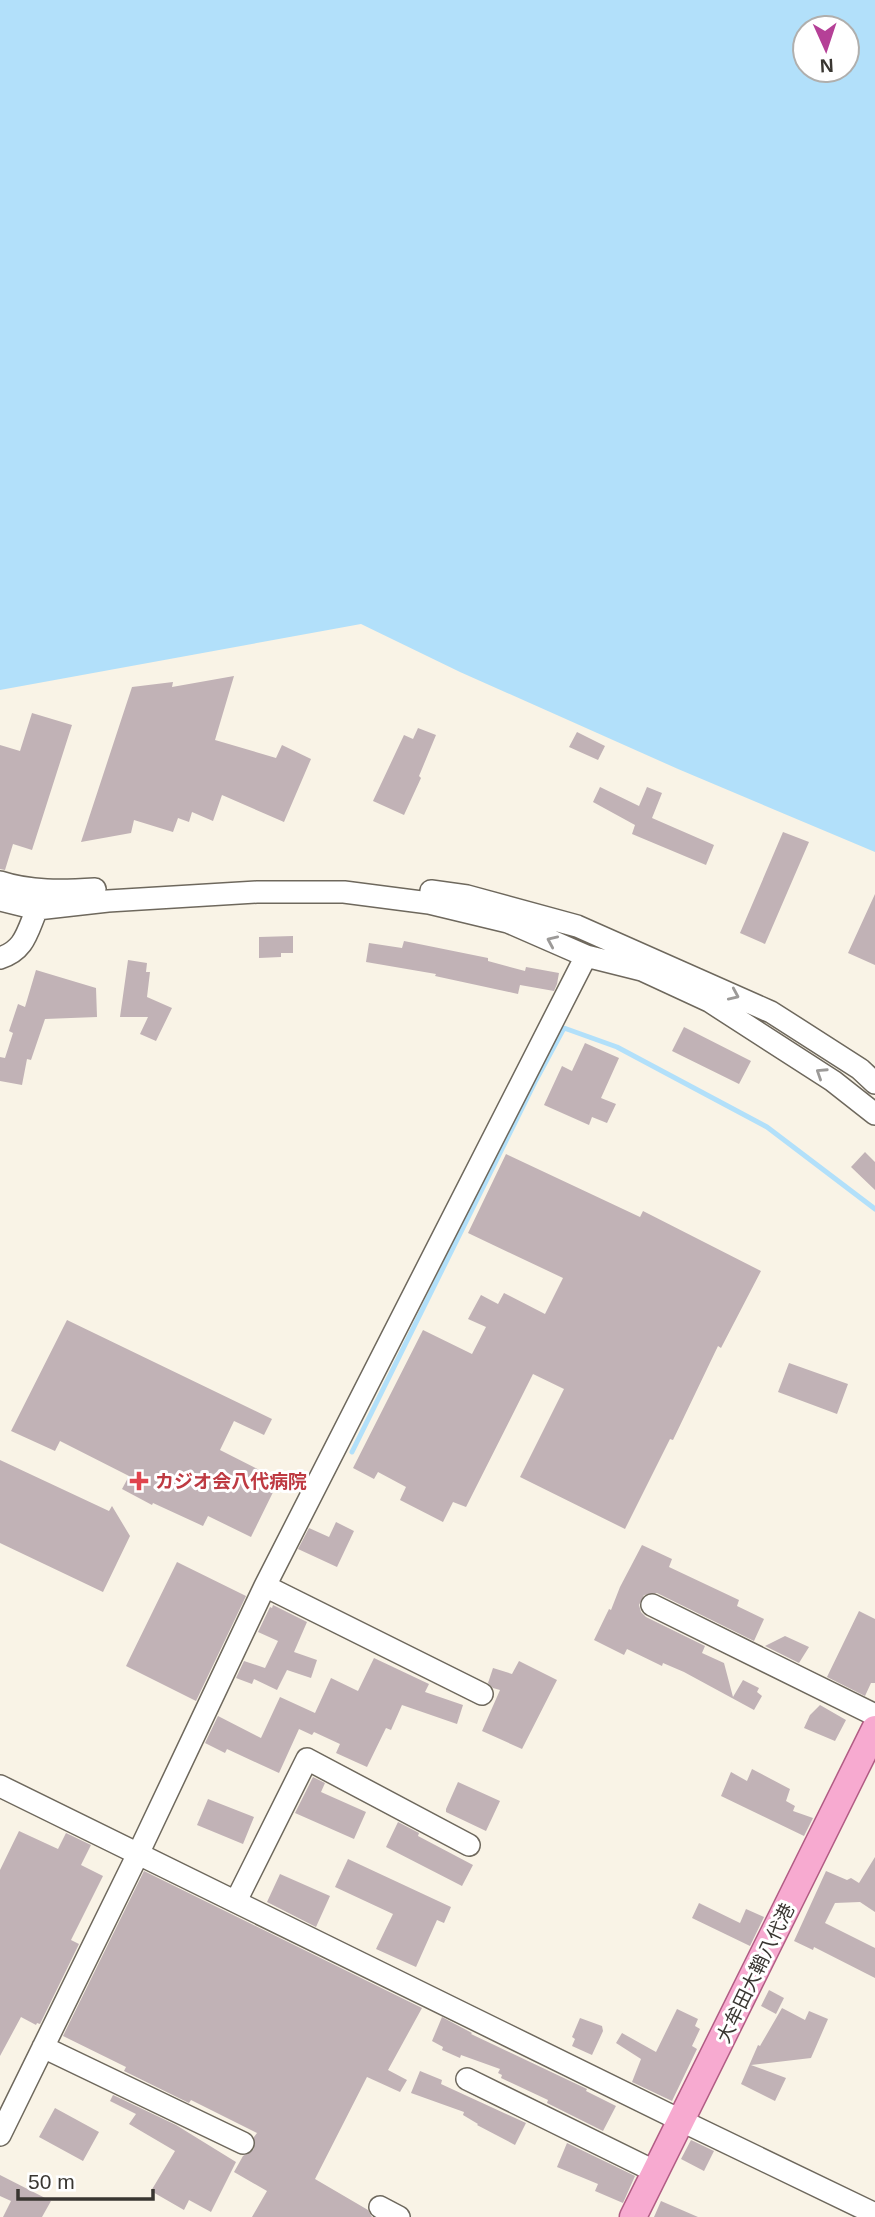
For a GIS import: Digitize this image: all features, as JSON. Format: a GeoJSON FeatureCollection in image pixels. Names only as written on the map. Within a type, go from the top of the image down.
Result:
{"type":"FeatureCollection","features":[{"type":"Feature","properties":{"kind":"main road","name":"大牟田大鞘八代港"},"geometry":{"type":"LineString","coordinates":[[634,2217],[875,1729]]}},
{"type":"Feature","properties":{"kind":"street"},"geometry":{"type":"LineString","coordinates":[[0,882],[17,887],[68,891],[245,881],[370,883],[467,896],[577,926],[771,1012],[860,1069],[875,1083]]}},
{"type":"Feature","properties":{"kind":"street"},"geometry":{"type":"LineString","coordinates":[[0,900],[37,909],[108,901],[243,893],[344,892],[429,903],[508,922],[586,956],[642,970],[709,1001],[833,1081],[875,1114]]}},
{"type":"Feature","properties":{"kind":"street"},"geometry":{"type":"LineString","coordinates":[[0,958],[14,953],[24,940],[37,909]]}},
{"type":"Feature","properties":{"kind":"street"},"geometry":{"type":"LineString","coordinates":[[0,2135],[138,1854],[265,1586],[586,956]]}},
{"type":"Feature","properties":{"kind":"street"},"geometry":{"type":"LineString","coordinates":[[265,1586],[482,1694]]}},
{"type":"Feature","properties":{"kind":"street"},"geometry":{"type":"LineString","coordinates":[[652,1605],[875,1715]]}},
{"type":"Feature","properties":{"kind":"street"},"geometry":{"type":"LineString","coordinates":[[236,1902],[307,1759],[469,1844]]}},
{"type":"Feature","properties":{"kind":"street"},"geometry":{"type":"LineString","coordinates":[[0,1786],[875,2214]]}},
{"type":"Feature","properties":{"kind":"street"},"geometry":{"type":"LineString","coordinates":[[43,2048],[243,2143]]}},
{"type":"Feature","properties":{"kind":"street"},"geometry":{"type":"LineString","coordinates":[[467,2079],[656,2172]]}},
{"type":"Feature","properties":{"kind":"street"},"geometry":{"type":"LineString","coordinates":[[380,2207],[399,2217]]}},
{"type":"Feature","properties":{"kind":"water"},"geometry":{"type":"Polygon","coordinates":[[[0,0],[875,0],[875,852],[678,769],[460,672],[361,624],[0,690],[0,0]]]}},
{"type":"Feature","properties":{"kind":"building"},"geometry":{"type":"Polygon","coordinates":[[[234,676],[215,740],[276,758],[282,745],[311,759],[284,822],[222,795],[213,821],[192,812],[189,822],[178,818],[173,832],[134,820],[131,833],[81,842],[132,687],[173,682],[172,687],[234,676]]]}},
{"type":"Feature","properties":{"kind":"building"},"geometry":{"type":"Polygon","coordinates":[[[32,713],[72,725],[32,850],[13,844],[5,870],[0,869],[0,745],[20,751],[32,713]]]}},
{"type":"Feature","properties":{"kind":"building"},"geometry":{"type":"Polygon","coordinates":[[[418,728],[436,735],[404,815],[373,801],[404,735],[413,739],[418,728]]]}},
{"type":"Feature","properties":{"kind":"building"},"geometry":{"type":"Polygon","coordinates":[[[577,732],[605,746],[598,760],[569,747],[577,732]]]}},
{"type":"Feature","properties":{"kind":"building"},"geometry":{"type":"Polygon","coordinates":[[[600,787],[639,806],[647,787],[662,793],[652,818],[714,845],[706,865],[632,834],[635,825],[593,802],[600,787]]]}},
{"type":"Feature","properties":{"kind":"building"},"geometry":{"type":"Polygon","coordinates":[[[783,832],[809,842],[765,944],[740,933],[783,832]]]}},
{"type":"Feature","properties":{"kind":"building"},"geometry":{"type":"Polygon","coordinates":[[[875,894],[875,965],[848,953],[875,894]]]}},
{"type":"Feature","properties":{"kind":"building"},"geometry":{"type":"Polygon","coordinates":[[[293,936],[293,953],[281,953],[281,957],[259,958],[259,937],[293,936]]]}},
{"type":"Feature","properties":{"kind":"building"},"geometry":{"type":"Polygon","coordinates":[[[404,941],[488,958],[488,961],[525,971],[526,967],[559,973],[557,984],[554,991],[520,985],[518,994],[435,976],[436,974],[366,962],[369,943],[402,948],[404,941]]]}},
{"type":"Feature","properties":{"kind":"building"},"geometry":{"type":"Polygon","coordinates":[[[128,960],[147,963],[146,972],[150,972],[147,997],[172,1008],[156,1041],[140,1034],[148,1017],[120,1017],[128,960]]]}},
{"type":"Feature","properties":{"kind":"building"},"geometry":{"type":"Polygon","coordinates":[[[36,970],[96,988],[97,1017],[45,1019],[31,1060],[27,1059],[22,1085],[0,1081],[0,1057],[5,1058],[13,1033],[9,1031],[18,1004],[25,1007],[36,970]]]}},
{"type":"Feature","properties":{"kind":"building"},"geometry":{"type":"Polygon","coordinates":[[[684,1027],[751,1061],[739,1084],[672,1051],[684,1027]]]}},
{"type":"Feature","properties":{"kind":"building"},"geometry":{"type":"Polygon","coordinates":[[[585,1043],[619,1058],[601,1098],[616,1104],[607,1123],[592,1117],[589,1125],[544,1105],[562,1066],[572,1071],[585,1043]]]}},
{"type":"Feature","properties":{"kind":"building"},"geometry":{"type":"Polygon","coordinates":[[[865,1152],[875,1162],[875,1190],[851,1167],[865,1152]]]}},
{"type":"Feature","properties":{"kind":"building"},"geometry":{"type":"Polygon","coordinates":[[[506,1154],[640,1217],[643,1211],[761,1271],[721,1348],[718,1346],[673,1440],[670,1439],[625,1529],[520,1477],[564,1389],[533,1374],[466,1507],[453,1502],[443,1522],[400,1500],[406,1487],[378,1472],[374,1479],[353,1468],[423,1330],[472,1354],[486,1327],[468,1319],[481,1295],[498,1304],[504,1293],[545,1314],[563,1278],[468,1233],[506,1154]]]}},
{"type":"Feature","properties":{"kind":"building"},"geometry":{"type":"Polygon","coordinates":[[[67,1320],[272,1419],[264,1435],[234,1421],[220,1450],[279,1480],[251,1537],[208,1516],[203,1526],[153,1503],[152,1505],[122,1489],[129,1476],[60,1441],[55,1451],[11,1431],[67,1320]]]}},
{"type":"Feature","properties":{"kind":"building"},"geometry":{"type":"Polygon","coordinates":[[[789,1363],[848,1384],[837,1414],[778,1392],[789,1363]]]}},
{"type":"Feature","properties":{"kind":"building"},"geometry":{"type":"Polygon","coordinates":[[[0,1460],[109,1511],[112,1506],[130,1536],[103,1592],[0,1543],[0,1460]]]}},
{"type":"Feature","properties":{"kind":"building"},"geometry":{"type":"Polygon","coordinates":[[[336,1522],[354,1531],[337,1567],[298,1549],[309,1528],[329,1537],[336,1522]]]}},
{"type":"Feature","properties":{"kind":"building"},"geometry":{"type":"Polygon","coordinates":[[[642,1545],[672,1559],[669,1567],[739,1600],[737,1606],[764,1619],[754,1641],[657,1593],[644,1595],[639,1605],[646,1617],[705,1646],[702,1653],[724,1663],[733,1697],[743,1680],[759,1688],[757,1692],[762,1696],[754,1710],[684,1672],[663,1663],[662,1666],[627,1649],[624,1655],[594,1640],[642,1545]]]}},
{"type":"Feature","properties":{"kind":"building"},"geometry":{"type":"Polygon","coordinates":[[[177,1562],[246,1596],[196,1701],[126,1666],[177,1562]]]}},
{"type":"Feature","properties":{"kind":"building"},"geometry":{"type":"Polygon","coordinates":[[[273,1605],[307,1622],[294,1652],[317,1660],[311,1678],[287,1670],[277,1690],[254,1679],[252,1684],[236,1678],[244,1661],[265,1668],[278,1641],[258,1632],[273,1605]]]}},
{"type":"Feature","properties":{"kind":"building"},"geometry":{"type":"Polygon","coordinates":[[[859,1611],[875,1619],[875,1683],[871,1683],[865,1696],[827,1677],[859,1611]]]}},
{"type":"Feature","properties":{"kind":"building"},"geometry":{"type":"Polygon","coordinates":[[[785,1636],[809,1647],[799,1663],[765,1646],[785,1636]]]}},
{"type":"Feature","properties":{"kind":"building"},"geometry":{"type":"Polygon","coordinates":[[[374,1658],[429,1684],[425,1692],[463,1705],[457,1724],[402,1705],[391,1730],[386,1728],[367,1767],[336,1753],[340,1744],[314,1732],[312,1735],[299,1729],[279,1773],[227,1749],[225,1753],[205,1743],[218,1716],[261,1738],[280,1697],[315,1713],[331,1678],[358,1691],[374,1658]]]}},
{"type":"Feature","properties":{"kind":"building"},"geometry":{"type":"Polygon","coordinates":[[[519,1661],[557,1680],[522,1749],[482,1731],[500,1690],[488,1683],[493,1668],[512,1674],[519,1661]]]}},
{"type":"Feature","properties":{"kind":"building"},"geometry":{"type":"Polygon","coordinates":[[[820,1705],[846,1720],[835,1741],[804,1728],[810,1715],[820,1705]]]}},
{"type":"Feature","properties":{"kind":"building"},"geometry":{"type":"Polygon","coordinates":[[[752,1769],[790,1789],[786,1801],[795,1806],[793,1811],[813,1818],[804,1836],[721,1796],[731,1772],[747,1781],[752,1769]]]}},
{"type":"Feature","properties":{"kind":"building"},"geometry":{"type":"Polygon","coordinates":[[[313,1777],[325,1783],[321,1792],[366,1812],[354,1839],[295,1813],[313,1777]]]}},
{"type":"Feature","properties":{"kind":"building"},"geometry":{"type":"Polygon","coordinates":[[[458,1782],[500,1801],[486,1831],[446,1812],[458,1782]]]}},
{"type":"Feature","properties":{"kind":"building"},"geometry":{"type":"Polygon","coordinates":[[[208,1799],[254,1817],[243,1844],[197,1825],[208,1799]]]}},
{"type":"Feature","properties":{"kind":"building"},"geometry":{"type":"Polygon","coordinates":[[[398,1822],[419,1833],[418,1836],[473,1865],[462,1886],[386,1847],[398,1822]]]}},
{"type":"Feature","properties":{"kind":"building"},"geometry":{"type":"Polygon","coordinates":[[[19,1831],[58,1849],[66,1833],[91,1845],[81,1865],[103,1876],[71,1940],[79,1944],[40,2024],[36,2025],[21,2017],[0,2056],[0,1870],[19,1831]]]}},
{"type":"Feature","properties":{"kind":"building"},"geometry":{"type":"Polygon","coordinates":[[[875,1857],[875,1912],[860,1902],[835,1903],[825,1923],[875,1948],[875,1978],[814,1947],[813,1950],[794,1941],[826,1871],[859,1883],[875,1857]]]}},
{"type":"Feature","properties":{"kind":"building"},"geometry":{"type":"Polygon","coordinates":[[[348,1859],[451,1907],[444,1923],[437,1920],[416,1967],[376,1949],[393,1914],[335,1887],[348,1859]]]}},
{"type":"Feature","properties":{"kind":"building"},"geometry":{"type":"Polygon","coordinates":[[[144,1871],[422,2008],[388,2070],[407,2080],[400,2092],[367,2077],[315,2179],[368,2210],[372,2217],[252,2217],[267,2191],[234,2172],[243,2156],[254,2149],[254,2137],[257,2133],[124,2071],[126,2067],[63,2036],[144,1871]]]}},
{"type":"Feature","properties":{"kind":"building"},"geometry":{"type":"Polygon","coordinates":[[[280,1874],[330,1896],[316,1927],[267,1902],[280,1874]]]}},
{"type":"Feature","properties":{"kind":"building"},"geometry":{"type":"Polygon","coordinates":[[[699,1903],[740,1923],[746,1909],[764,1917],[750,1946],[692,1918],[699,1903]]]}},
{"type":"Feature","properties":{"kind":"building"},"geometry":{"type":"Polygon","coordinates":[[[769,1990],[784,1998],[776,2014],[761,2006],[769,1990]]]}},
{"type":"Feature","properties":{"kind":"building"},"geometry":{"type":"Polygon","coordinates":[[[782,2008],[805,2020],[809,2011],[828,2019],[811,2058],[751,2065],[786,2078],[775,2101],[741,2084],[758,2045],[760,2046],[782,2008]]]}},
{"type":"Feature","properties":{"kind":"building"},"geometry":{"type":"Polygon","coordinates":[[[677,2009],[698,2019],[695,2026],[700,2029],[692,2046],[697,2049],[672,2101],[632,2082],[641,2059],[616,2043],[622,2033],[656,2052],[677,2009]]]}},
{"type":"Feature","properties":{"kind":"building"},"geometry":{"type":"Polygon","coordinates":[[[442,2017],[616,2106],[603,2131],[547,2103],[548,2100],[501,2078],[502,2075],[498,2073],[500,2069],[442,2050],[443,2047],[432,2041],[442,2017]]]}},
{"type":"Feature","properties":{"kind":"building"},"geometry":{"type":"Polygon","coordinates":[[[580,2018],[602,2026],[603,2031],[592,2055],[572,2046],[575,2039],[572,2037],[580,2018]]]}},
{"type":"Feature","properties":{"kind":"building"},"geometry":{"type":"Polygon","coordinates":[[[420,2071],[442,2080],[441,2084],[526,2123],[515,2145],[477,2125],[463,2115],[464,2112],[411,2093],[420,2071]]]}},
{"type":"Feature","properties":{"kind":"building"},"geometry":{"type":"Polygon","coordinates":[[[113,2095],[176,2125],[236,2162],[211,2212],[189,2200],[184,2210],[151,2191],[175,2151],[129,2124],[136,2114],[110,2101],[113,2095]]]}},
{"type":"Feature","properties":{"kind":"building"},"geometry":{"type":"Polygon","coordinates":[[[55,2108],[99,2132],[83,2161],[39,2137],[55,2108]]]}},
{"type":"Feature","properties":{"kind":"building"},"geometry":{"type":"Polygon","coordinates":[[[691,2140],[714,2151],[704,2171],[681,2159],[691,2140]]]}},
{"type":"Feature","properties":{"kind":"building"},"geometry":{"type":"Polygon","coordinates":[[[567,2143],[635,2176],[623,2203],[595,2191],[598,2184],[557,2167],[567,2143]]]}},
{"type":"Feature","properties":{"kind":"building"},"geometry":{"type":"Polygon","coordinates":[[[0,2175],[51,2201],[42,2217],[3,2217],[11,2201],[0,2196],[0,2175]]]}},
{"type":"Feature","properties":{"kind":"building"},"geometry":{"type":"Polygon","coordinates":[[[661,2201],[698,2217],[654,2217],[661,2201]]]}},
{"type":"Feature","properties":{"kind":"waterway"},"geometry":{"type":"LineString","coordinates":[[352,1452],[564,1028],[617,1047],[767,1127],[875,1209]]}},
{"type":"Feature","properties":{"kind":"place","name":"カジオ会八代病院"},"geometry":{"type":"Point","coordinates":[139,1481]}}]}
